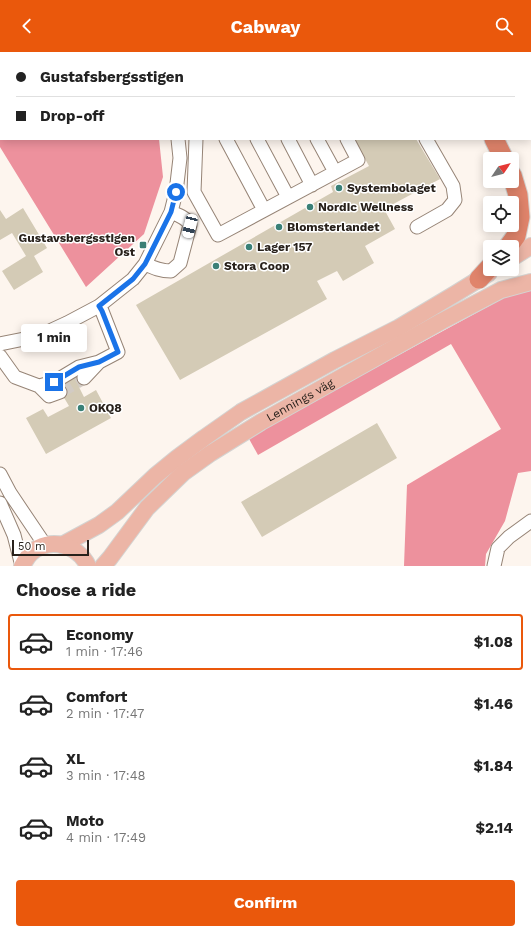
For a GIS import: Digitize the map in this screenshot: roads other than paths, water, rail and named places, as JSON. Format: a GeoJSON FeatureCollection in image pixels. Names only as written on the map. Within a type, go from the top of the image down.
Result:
{"type":"FeatureCollection","features":[{"type":"Feature","properties":{"kind":"highway"},"geometry":{"type":"LineString","coordinates":[[494,140],[500,152]]}},
{"type":"Feature","properties":{"kind":"highway"},"geometry":{"type":"LineString","coordinates":[[519,182],[531,199]]}},
{"type":"Feature","properties":{"kind":"highway"},"geometry":{"type":"LineString","coordinates":[[513,240],[516,236],[520,217],[516,188]]}},
{"type":"Feature","properties":{"kind":"main road"},"geometry":{"type":"LineString","coordinates":[[519,254],[531,246]]}},
{"type":"Feature","properties":{"kind":"main road","name":"Lennings väg"},"geometry":{"type":"LineString","coordinates":[[62,545],[99,525],[117,512],[155,476],[177,458],[241,412],[335,360],[398,328],[483,274]]}},
{"type":"Feature","properties":{"kind":"main road","name":"Lennings väg"},"geometry":{"type":"LineString","coordinates":[[103,566],[147,508],[183,473],[211,453],[261,422],[442,320],[501,290],[531,282]]}},
{"type":"Feature","properties":{"kind":"main road"},"geometry":{"type":"LineString","coordinates":[[22,566],[31,553],[38,548],[45,545],[54,544],[71,548],[79,553],[88,566]]}},
{"type":"Feature","properties":{"kind":"street"},"geometry":{"type":"LineString","coordinates":[[0,344],[39,336],[67,323],[99,306],[133,279],[145,264],[171,212],[176,192],[180,158],[178,140]]}},
{"type":"Feature","properties":{"kind":"street"},"geometry":{"type":"LineString","coordinates":[[196,140],[194,192],[218,235],[358,160],[348,140]]}},
{"type":"Feature","properties":{"kind":"street"},"geometry":{"type":"LineString","coordinates":[[227,140],[264,210]]}},
{"type":"Feature","properties":{"kind":"street"},"geometry":{"type":"LineString","coordinates":[[258,140],[288,197]]}},
{"type":"Feature","properties":{"kind":"street"},"geometry":{"type":"LineString","coordinates":[[289,140],[312,185]]}},
{"type":"Feature","properties":{"kind":"street"},"geometry":{"type":"LineString","coordinates":[[318,140],[335,172]]}},
{"type":"Feature","properties":{"kind":"street"},"geometry":{"type":"LineString","coordinates":[[417,227],[447,210],[454,200],[453,186],[427,140]]}},
{"type":"Feature","properties":{"kind":"street"},"geometry":{"type":"LineString","coordinates":[[145,264],[156,269],[171,271],[180,263],[190,226],[186,220],[171,212]]}},
{"type":"Feature","properties":{"kind":"street"},"geometry":{"type":"LineString","coordinates":[[39,386],[54,382],[79,367],[99,362],[118,352],[99,306]]}},
{"type":"Feature","properties":{"kind":"street"},"geometry":{"type":"LineString","coordinates":[[0,356],[15,377],[39,386],[49,396],[60,392]]}},
{"type":"Feature","properties":{"kind":"street"},"geometry":{"type":"LineString","coordinates":[[84,378],[99,362]]}},
{"type":"Feature","properties":{"kind":"street"},"geometry":{"type":"LineString","coordinates":[[0,474],[10,493],[45,545]]}},
{"type":"Feature","properties":{"kind":"street"},"geometry":{"type":"LineString","coordinates":[[0,503],[14,535],[22,566]]}},
{"type":"Feature","properties":{"kind":"street"},"geometry":{"type":"LineString","coordinates":[[494,566],[498,548],[508,537],[531,521]]}},
{"type":"Feature","properties":{"kind":"tunnel"},"geometry":{"type":"LineString","coordinates":[[60,392],[84,378]]}},
{"type":"Feature","properties":{"kind":"place","name":"Systembolaget"},"geometry":{"type":"Point","coordinates":[339,188]}},
{"type":"Feature","properties":{"kind":"place","name":"Nordic Wellness"},"geometry":{"type":"Point","coordinates":[310,207]}},
{"type":"Feature","properties":{"kind":"place","name":"Blomsterlandet"},"geometry":{"type":"Point","coordinates":[279,227]}},
{"type":"Feature","properties":{"kind":"place","name":"Gustavsbergsstigen Ost"},"geometry":{"type":"Point","coordinates":[143,245]}},
{"type":"Feature","properties":{"kind":"place","name":"Lager 157"},"geometry":{"type":"Point","coordinates":[249,247]}},
{"type":"Feature","properties":{"kind":"place","name":"Stora Coop"},"geometry":{"type":"Point","coordinates":[216,266]}},
{"type":"Feature","properties":{"kind":"place","name":"OKQ8"},"geometry":{"type":"Point","coordinates":[81,408]}}]}
